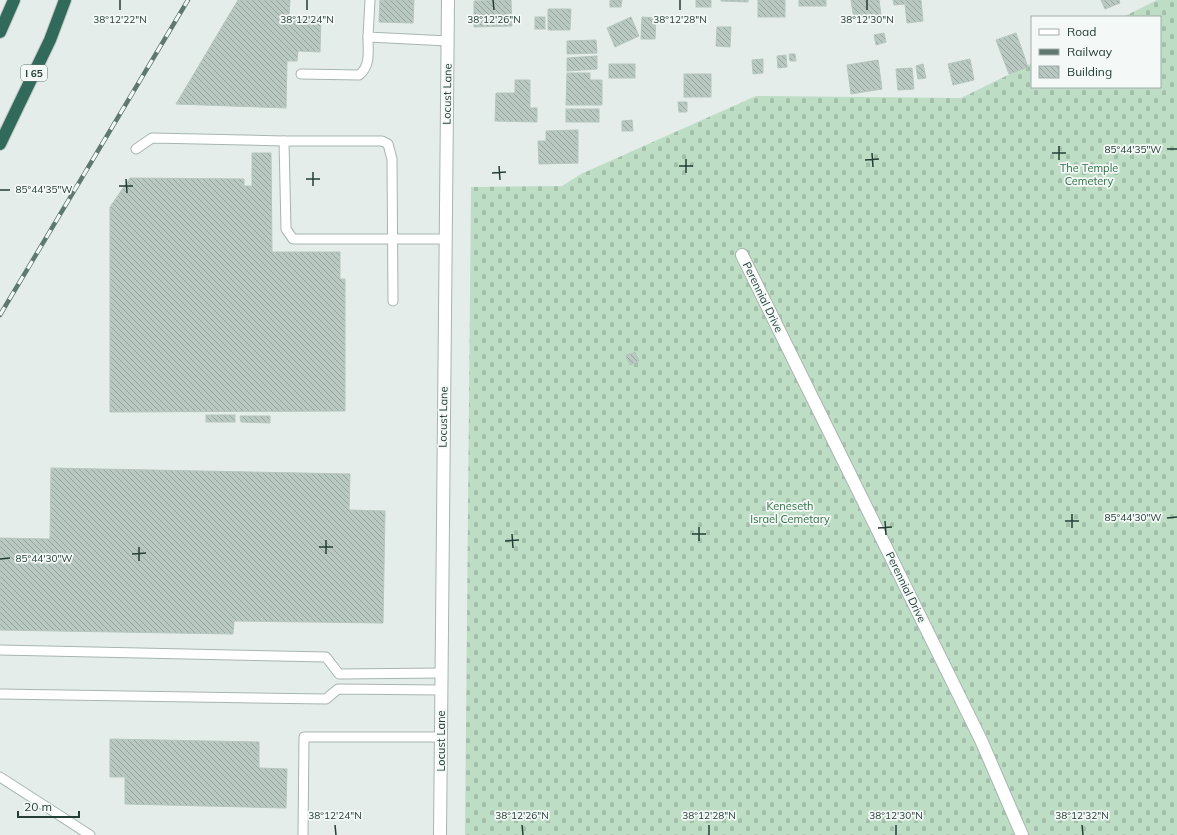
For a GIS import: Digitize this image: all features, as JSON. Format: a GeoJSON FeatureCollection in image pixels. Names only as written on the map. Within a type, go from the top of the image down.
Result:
{"type":"FeatureCollection","features":[{"type":"Feature","properties":{"kind":"highway"},"geometry":{"type":"LineString","coordinates":[[0,32],[14,0]]}},
{"type":"Feature","properties":{"kind":"highway","name":"I 65"},"geometry":{"type":"LineString","coordinates":[[0,144],[50,40],[65,0]]}},
{"type":"Feature","properties":{"kind":"street","name":"Locust Lane"},"geometry":{"type":"LineString","coordinates":[[440,835],[440,673],[448,0]]}},
{"type":"Feature","properties":{"kind":"street","name":"Perennial Drive"},"geometry":{"type":"LineString","coordinates":[[742,255],[981,740],[1022,835]]}},
{"type":"Feature","properties":{"kind":"lane"},"geometry":{"type":"LineString","coordinates":[[301,74],[359,75],[364,71],[368,63],[370,0]]}},
{"type":"Feature","properties":{"kind":"lane"},"geometry":{"type":"LineString","coordinates":[[368,37],[448,41]]}},
{"type":"Feature","properties":{"kind":"lane"},"geometry":{"type":"LineString","coordinates":[[136,149],[152,138],[385,142],[390,148],[392,159],[391,239],[393,301]]}},
{"type":"Feature","properties":{"kind":"lane"},"geometry":{"type":"LineString","coordinates":[[284,141],[286,229],[293,239],[445,239]]}},
{"type":"Feature","properties":{"kind":"lane"},"geometry":{"type":"LineString","coordinates":[[0,650],[326,657],[339,674],[440,673]]}},
{"type":"Feature","properties":{"kind":"lane"},"geometry":{"type":"LineString","coordinates":[[0,694],[326,699],[338,689],[440,690]]}},
{"type":"Feature","properties":{"kind":"lane"},"geometry":{"type":"LineString","coordinates":[[302,835],[304,738],[441,737]]}},
{"type":"Feature","properties":{"kind":"lane"},"geometry":{"type":"LineString","coordinates":[[0,777],[90,835]]}},
{"type":"Feature","properties":{"kind":"green space","name":"Keneseth Israel Cemetary"},"geometry":{"type":"Polygon","coordinates":[[[1157,0],[1177,0],[1177,835],[465,835],[471,187],[562,186],[581,174],[756,96],[961,98],[1031,63],[1031,88],[1161,88],[1161,16],[1125,16],[1157,0]]]}},
{"type":"Feature","properties":{"kind":"building"},"geometry":{"type":"Polygon","coordinates":[[[238,0],[290,0],[289,16],[321,17],[320,52],[298,51],[297,61],[287,61],[286,108],[176,104],[238,0]]]}},
{"type":"Feature","properties":{"kind":"building"},"geometry":{"type":"Polygon","coordinates":[[[380,0],[414,0],[413,23],[379,22],[380,0]]]}},
{"type":"Feature","properties":{"kind":"building"},"geometry":{"type":"Polygon","coordinates":[[[511,0],[512,26],[474,27],[474,1],[511,0]]]}},
{"type":"Feature","properties":{"kind":"building"},"geometry":{"type":"Polygon","coordinates":[[[610,0],[622,0],[621,7],[610,7],[610,0]]]}},
{"type":"Feature","properties":{"kind":"building"},"geometry":{"type":"Polygon","coordinates":[[[696,0],[711,0],[711,7],[696,7],[696,0]]]}},
{"type":"Feature","properties":{"kind":"building"},"geometry":{"type":"Polygon","coordinates":[[[748,0],[748,2],[721,1],[748,0]]]}},
{"type":"Feature","properties":{"kind":"building"},"geometry":{"type":"Polygon","coordinates":[[[758,0],[785,0],[785,17],[758,17],[758,0]]]}},
{"type":"Feature","properties":{"kind":"building"},"geometry":{"type":"Polygon","coordinates":[[[799,0],[826,0],[826,6],[799,6],[799,0]]]}},
{"type":"Feature","properties":{"kind":"building"},"geometry":{"type":"Polygon","coordinates":[[[851,0],[879,0],[881,15],[854,19],[851,0]]]}},
{"type":"Feature","properties":{"kind":"building"},"geometry":{"type":"Polygon","coordinates":[[[893,0],[921,0],[923,21],[907,23],[905,4],[894,5],[893,0]]]}},
{"type":"Feature","properties":{"kind":"building"},"geometry":{"type":"Polygon","coordinates":[[[1101,0],[1119,0],[1120,3],[1105,9],[1101,0]]]}},
{"type":"Feature","properties":{"kind":"building"},"geometry":{"type":"Polygon","coordinates":[[[548,9],[571,9],[570,30],[548,30],[548,9]]]}},
{"type":"Feature","properties":{"kind":"building"},"geometry":{"type":"Polygon","coordinates":[[[535,17],[545,17],[545,29],[535,29],[535,17]]]}},
{"type":"Feature","properties":{"kind":"building"},"geometry":{"type":"Polygon","coordinates":[[[631,17],[639,36],[615,47],[607,28],[631,17]]]}},
{"type":"Feature","properties":{"kind":"building"},"geometry":{"type":"Polygon","coordinates":[[[642,17],[656,18],[655,39],[641,39],[642,17]]]}},
{"type":"Feature","properties":{"kind":"building"},"geometry":{"type":"Polygon","coordinates":[[[717,27],[731,27],[730,47],[716,46],[717,27]]]}},
{"type":"Feature","properties":{"kind":"building"},"geometry":{"type":"Polygon","coordinates":[[[884,33],[886,42],[876,45],[874,35],[884,33]]]}},
{"type":"Feature","properties":{"kind":"building"},"geometry":{"type":"Polygon","coordinates":[[[1016,33],[1028,67],[1009,74],[996,40],[1016,33]]]}},
{"type":"Feature","properties":{"kind":"building"},"geometry":{"type":"Polygon","coordinates":[[[596,40],[597,53],[567,54],[567,41],[596,40]]]}},
{"type":"Feature","properties":{"kind":"building"},"geometry":{"type":"Polygon","coordinates":[[[789,54],[795,54],[796,61],[790,61],[789,54]]]}},
{"type":"Feature","properties":{"kind":"building"},"geometry":{"type":"Polygon","coordinates":[[[786,55],[787,67],[778,68],[777,56],[786,55]]]}},
{"type":"Feature","properties":{"kind":"building"},"geometry":{"type":"Polygon","coordinates":[[[597,56],[597,69],[567,71],[567,58],[597,56]]]}},
{"type":"Feature","properties":{"kind":"building"},"geometry":{"type":"Polygon","coordinates":[[[763,59],[763,73],[753,74],[752,60],[763,59]]]}},
{"type":"Feature","properties":{"kind":"building"},"geometry":{"type":"Polygon","coordinates":[[[970,59],[974,80],[953,85],[948,64],[970,59]]]}},
{"type":"Feature","properties":{"kind":"building"},"geometry":{"type":"Polygon","coordinates":[[[878,60],[882,89],[851,94],[847,65],[878,60]]]}},
{"type":"Feature","properties":{"kind":"building"},"geometry":{"type":"Polygon","coordinates":[[[609,64],[635,64],[635,78],[609,78],[609,64]]]}},
{"type":"Feature","properties":{"kind":"building"},"geometry":{"type":"Polygon","coordinates":[[[923,64],[926,78],[918,79],[916,66],[923,64]]]}},
{"type":"Feature","properties":{"kind":"building"},"geometry":{"type":"Polygon","coordinates":[[[912,68],[914,89],[898,90],[896,69],[912,68]]]}},
{"type":"Feature","properties":{"kind":"building"},"geometry":{"type":"Polygon","coordinates":[[[567,73],[590,73],[590,80],[602,80],[602,105],[566,105],[567,73]]]}},
{"type":"Feature","properties":{"kind":"building"},"geometry":{"type":"Polygon","coordinates":[[[684,74],[711,74],[711,97],[684,97],[684,74]]]}},
{"type":"Feature","properties":{"kind":"building"},"geometry":{"type":"Polygon","coordinates":[[[515,80],[530,80],[530,108],[537,108],[537,122],[495,121],[496,93],[515,93],[515,80]]]}},
{"type":"Feature","properties":{"kind":"building"},"geometry":{"type":"Polygon","coordinates":[[[678,102],[687,102],[687,112],[679,112],[678,102]]]}},
{"type":"Feature","properties":{"kind":"building"},"geometry":{"type":"Polygon","coordinates":[[[566,109],[599,109],[599,122],[566,122],[566,109]]]}},
{"type":"Feature","properties":{"kind":"building"},"geometry":{"type":"Polygon","coordinates":[[[632,120],[633,131],[622,131],[622,121],[632,120]]]}},
{"type":"Feature","properties":{"kind":"building"},"geometry":{"type":"Polygon","coordinates":[[[578,130],[578,163],[539,164],[538,141],[546,141],[546,131],[578,130]]]}},
{"type":"Feature","properties":{"kind":"building"},"geometry":{"type":"Polygon","coordinates":[[[252,153],[271,153],[272,252],[340,252],[340,279],[345,279],[345,411],[110,412],[110,207],[130,178],[244,179],[244,186],[252,186],[252,153]]]}},
{"type":"Feature","properties":{"kind":"building"},"geometry":{"type":"Polygon","coordinates":[[[635,352],[639,361],[630,365],[626,356],[635,352]]]}},
{"type":"Feature","properties":{"kind":"building"},"geometry":{"type":"Polygon","coordinates":[[[206,415],[235,415],[235,422],[206,422],[206,415]]]}},
{"type":"Feature","properties":{"kind":"building"},"geometry":{"type":"Polygon","coordinates":[[[240,416],[270,416],[270,423],[241,422],[240,416]]]}},
{"type":"Feature","properties":{"kind":"building"},"geometry":{"type":"Polygon","coordinates":[[[51,468],[350,474],[349,510],[385,511],[383,623],[234,621],[233,634],[0,630],[0,538],[50,539],[51,468]]]}},
{"type":"Feature","properties":{"kind":"building"},"geometry":{"type":"Polygon","coordinates":[[[110,739],[259,742],[259,768],[287,769],[286,808],[125,804],[125,777],[110,777],[110,739]]]}},
{"type":"Feature","properties":{"kind":"railway"},"geometry":{"type":"LineString","coordinates":[[0,315],[188,0]]}},
{"type":"Feature","properties":{"kind":"park label","name":"The Temple Cemetery"},"geometry":{"type":"Point","coordinates":[1089,174]}}]}
